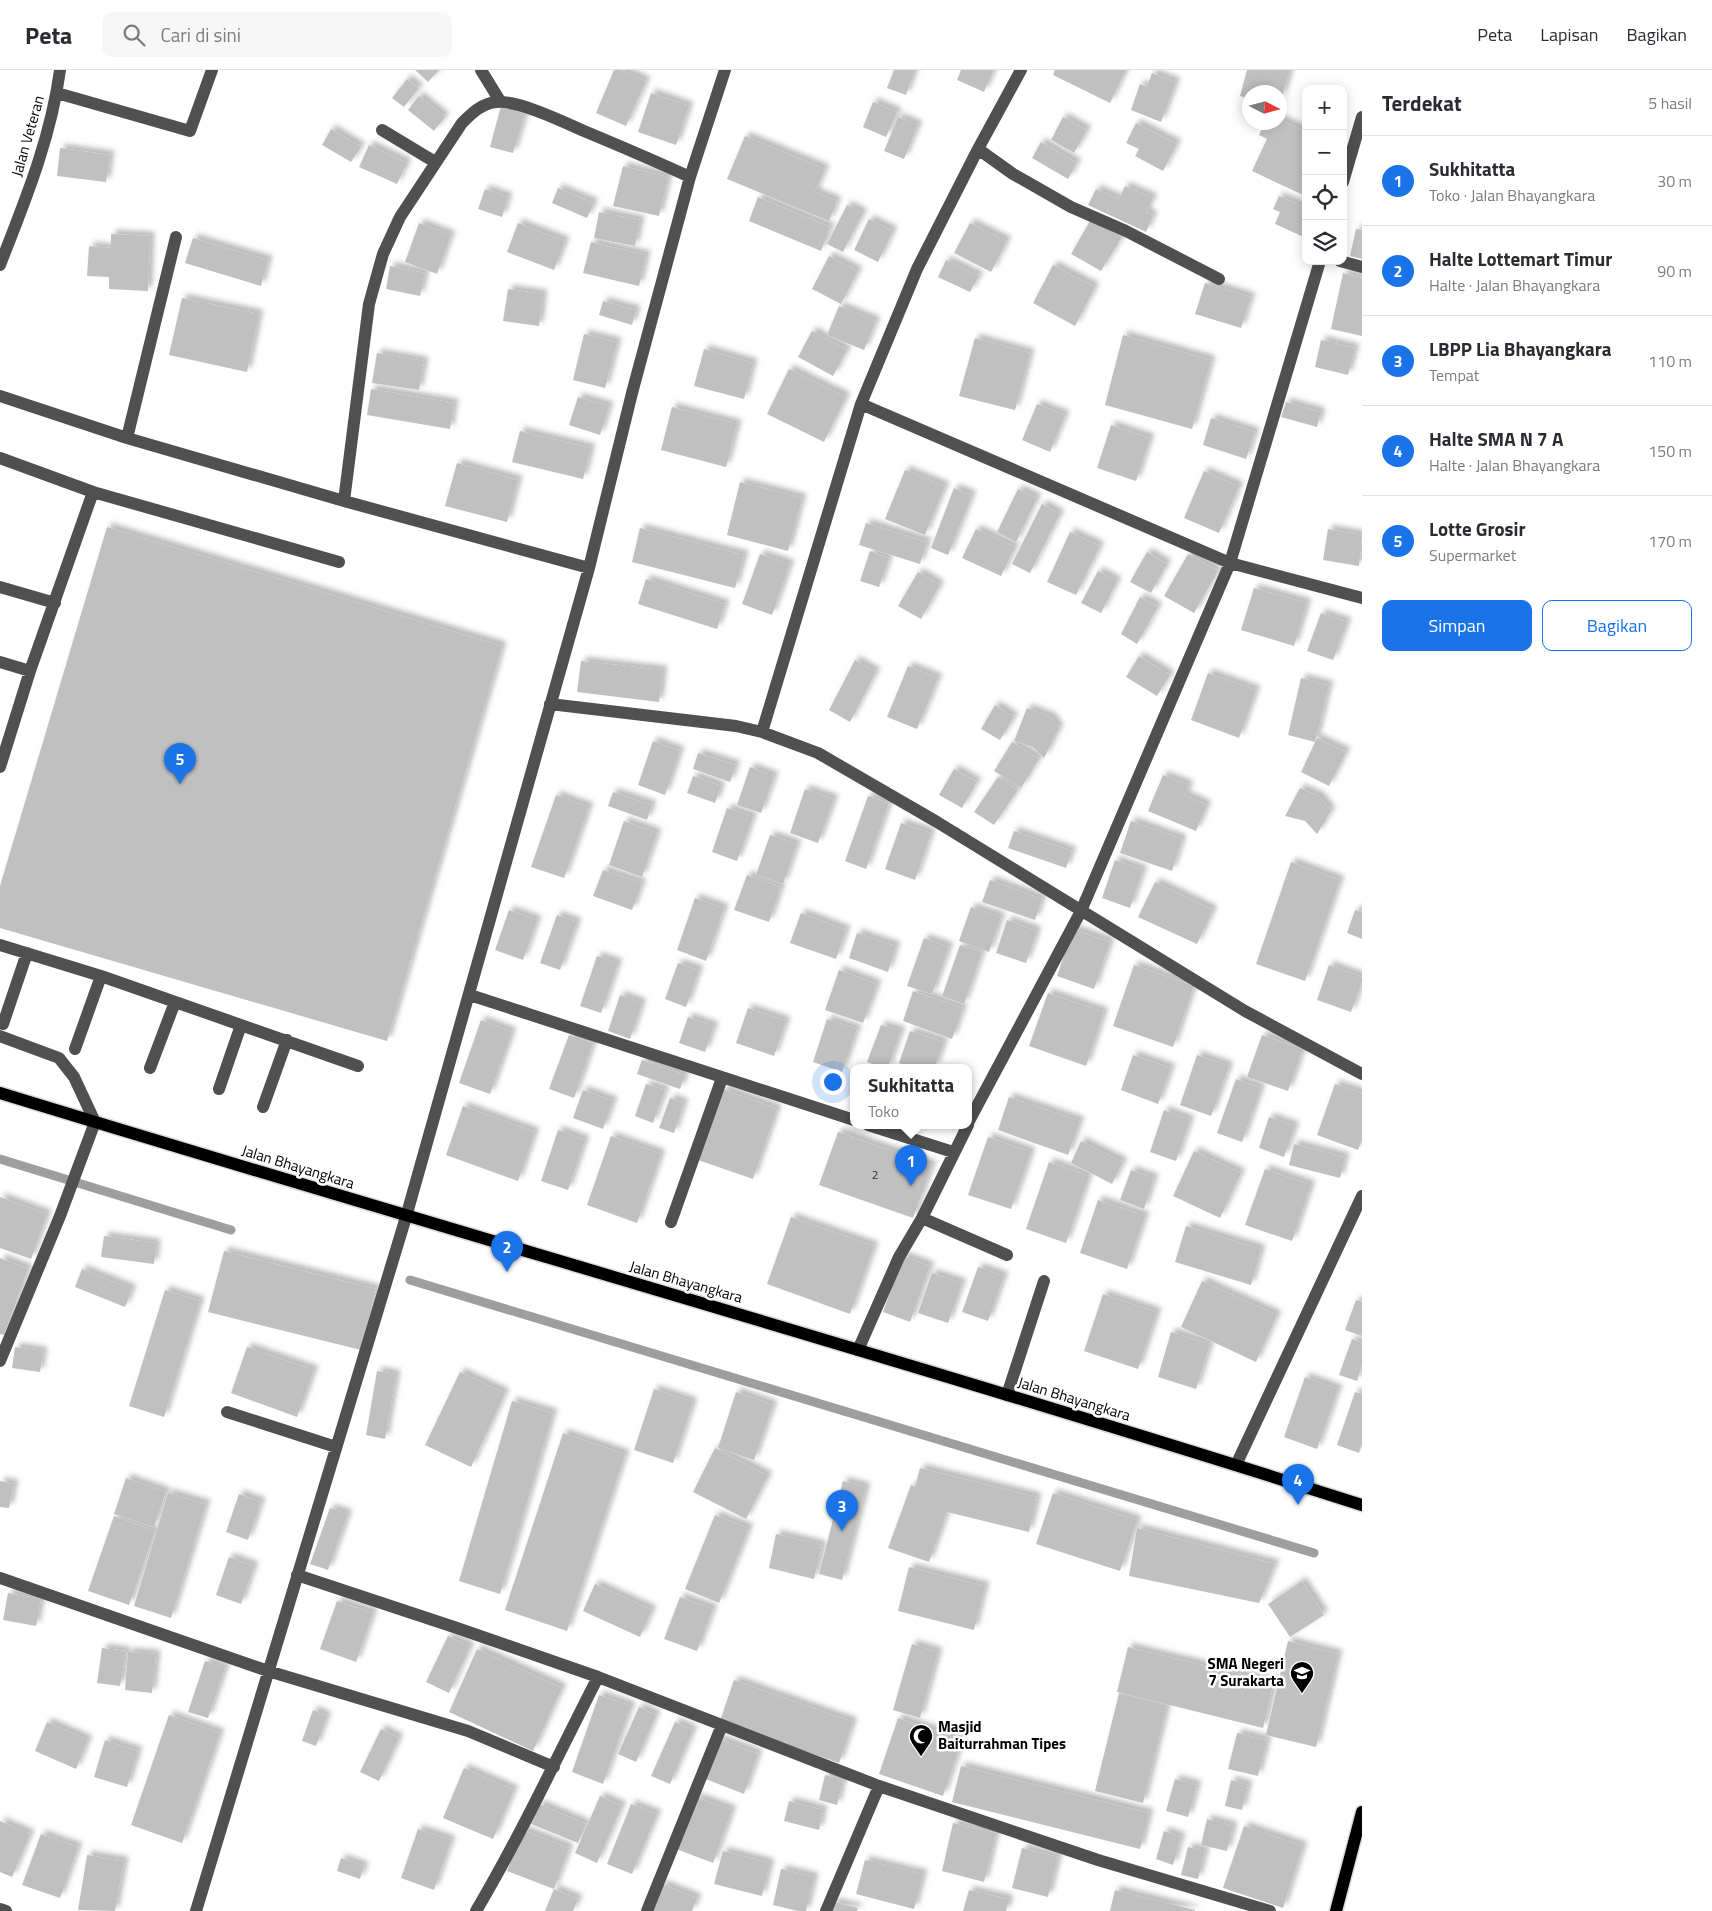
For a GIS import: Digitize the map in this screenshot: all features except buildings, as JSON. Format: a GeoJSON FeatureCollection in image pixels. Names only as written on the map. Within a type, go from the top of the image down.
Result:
{"type":"FeatureCollection","features":[{"type":"Feature","properties":{"kind":"main road","name":"Jalan Bhayangkara"},"geometry":{"type":"LineString","coordinates":[[0,1093],[1007,1395],[1362,1505]]}},
{"type":"Feature","properties":{"kind":"main road"},"geometry":{"type":"LineString","coordinates":[[1336,1911],[1362,1812]]}},
{"type":"Feature","properties":{"kind":"street","name":"Jalan Veteran"},"geometry":{"type":"LineString","coordinates":[[0,265],[4,244],[30,188],[46,140],[57,93],[60,70]]}},
{"type":"Feature","properties":{"kind":"street"},"geometry":{"type":"LineString","coordinates":[[57,93],[190,131],[212,70]]}},
{"type":"Feature","properties":{"kind":"street"},"geometry":{"type":"LineString","coordinates":[[480,70],[500,101]]}},
{"type":"Feature","properties":{"kind":"street"},"geometry":{"type":"LineString","coordinates":[[196,1911],[406,1216],[470,994],[589,568],[632,392],[690,176],[725,70]]}},
{"type":"Feature","properties":{"kind":"street"},"geometry":{"type":"LineString","coordinates":[[762,732],[861,404],[917,269],[978,149],[1021,70]]}},
{"type":"Feature","properties":{"kind":"street"},"geometry":{"type":"LineString","coordinates":[[344,501],[369,304],[383,254],[400,217],[462,123],[482,106],[489,103],[500,101],[514,104],[555,119],[690,176]]}},
{"type":"Feature","properties":{"kind":"street"},"geometry":{"type":"LineString","coordinates":[[1345,175],[1362,118]]}},
{"type":"Feature","properties":{"kind":"street"},"geometry":{"type":"LineString","coordinates":[[382,130],[435,162]]}},
{"type":"Feature","properties":{"kind":"street"},"geometry":{"type":"LineString","coordinates":[[978,149],[1014,174],[1071,207],[1126,231],[1219,278]]}},
{"type":"Feature","properties":{"kind":"street"},"geometry":{"type":"LineString","coordinates":[[127,438],[176,237]]}},
{"type":"Feature","properties":{"kind":"street"},"geometry":{"type":"LineString","coordinates":[[1347,263],[1362,267]]}},
{"type":"Feature","properties":{"kind":"street"},"geometry":{"type":"LineString","coordinates":[[972,1116],[1081,911],[1230,563],[1319,265]]}},
{"type":"Feature","properties":{"kind":"street"},"geometry":{"type":"LineString","coordinates":[[0,396],[127,438],[344,501],[589,568]]}},
{"type":"Feature","properties":{"kind":"street"},"geometry":{"type":"LineString","coordinates":[[861,404],[1230,563],[1362,598]]}},
{"type":"Feature","properties":{"kind":"street"},"geometry":{"type":"LineString","coordinates":[[0,458],[93,492],[339,562]]}},
{"type":"Feature","properties":{"kind":"street"},"geometry":{"type":"LineString","coordinates":[[0,767],[5,733],[55,603],[93,492]]}},
{"type":"Feature","properties":{"kind":"street"},"geometry":{"type":"LineString","coordinates":[[0,587],[55,603]]}},
{"type":"Feature","properties":{"kind":"street"},"geometry":{"type":"LineString","coordinates":[[0,662],[30,671]]}},
{"type":"Feature","properties":{"kind":"street"},"geometry":{"type":"LineString","coordinates":[[550,704],[736,726],[762,732],[818,753],[937,822],[1246,1011],[1362,1074]]}},
{"type":"Feature","properties":{"kind":"street"},"geometry":{"type":"LineString","coordinates":[[0,945],[101,976],[358,1066]]}},
{"type":"Feature","properties":{"kind":"street"},"geometry":{"type":"LineString","coordinates":[[0,1361],[96,1122],[74,1077],[59,1058],[1,1030],[27,953]]}},
{"type":"Feature","properties":{"kind":"street"},"geometry":{"type":"LineString","coordinates":[[75,1049],[101,976]]}},
{"type":"Feature","properties":{"kind":"street"},"geometry":{"type":"LineString","coordinates":[[470,994],[850,1119]]}},
{"type":"Feature","properties":{"kind":"street"},"geometry":{"type":"LineString","coordinates":[[150,1068],[175,1002]]}},
{"type":"Feature","properties":{"kind":"street"},"geometry":{"type":"LineString","coordinates":[[219,1089],[241,1025]]}},
{"type":"Feature","properties":{"kind":"street"},"geometry":{"type":"LineString","coordinates":[[263,1107],[287,1040]]}},
{"type":"Feature","properties":{"kind":"street"},"geometry":{"type":"LineString","coordinates":[[671,1222],[722,1078]]}},
{"type":"Feature","properties":{"kind":"street"},"geometry":{"type":"LineString","coordinates":[[881,1129],[953,1152]]}},
{"type":"Feature","properties":{"kind":"street"},"geometry":{"type":"LineString","coordinates":[[858,1350],[899,1257],[922,1218],[965,1129]]}},
{"type":"Feature","properties":{"kind":"street"},"geometry":{"type":"LineString","coordinates":[[1236,1465],[1362,1196]]}},
{"type":"Feature","properties":{"kind":"street"},"geometry":{"type":"LineString","coordinates":[[922,1218],[1006,1254]]}},
{"type":"Feature","properties":{"kind":"street"},"geometry":{"type":"LineString","coordinates":[[1007,1395],[1044,1281]]}},
{"type":"Feature","properties":{"kind":"street"},"geometry":{"type":"LineString","coordinates":[[227,1412],[336,1447]]}},
{"type":"Feature","properties":{"kind":"street"},"geometry":{"type":"LineString","coordinates":[[297,1575],[598,1677],[878,1786],[1098,1860],[1270,1911]]}},
{"type":"Feature","properties":{"kind":"street"},"geometry":{"type":"LineString","coordinates":[[0,1578],[268,1671],[468,1732],[554,1767]]}},
{"type":"Feature","properties":{"kind":"street"},"geometry":{"type":"LineString","coordinates":[[476,1911],[554,1767],[598,1677]]}},
{"type":"Feature","properties":{"kind":"street"},"geometry":{"type":"LineString","coordinates":[[647,1911],[722,1725]]}},
{"type":"Feature","properties":{"kind":"street"},"geometry":{"type":"LineString","coordinates":[[826,1911],[878,1786]]}},
{"type":"Feature","properties":{"kind":"street"},"geometry":{"type":"LineString","coordinates":[[0,1909],[6,1911]]}},
{"type":"Feature","properties":{"kind":"waterway"},"geometry":{"type":"LineString","coordinates":[[0,1159],[231,1230]]}},
{"type":"Feature","properties":{"kind":"waterway"},"geometry":{"type":"LineString","coordinates":[[410,1280],[1314,1553]]}},
{"type":"Feature","properties":{"kind":"place","name":"Lotte Grosir"},"geometry":{"type":"Point","coordinates":[180,784]}},
{"type":"Feature","properties":{"kind":"place","name":"Sukhitatta"},"geometry":{"type":"Point","coordinates":[911,1186]}},
{"type":"Feature","properties":{"kind":"place","name":"Halte Lottemart Timur"},"geometry":{"type":"Point","coordinates":[507,1272]}},
{"type":"Feature","properties":{"kind":"place","name":"Halte SMA N 7 A"},"geometry":{"type":"Point","coordinates":[1298,1505]}},
{"type":"Feature","properties":{"kind":"place","name":"LBPP Lia Bhayangkara"},"geometry":{"type":"Point","coordinates":[842,1531]}},
{"type":"Feature","properties":{"kind":"place","name":"SMA Negeri 7 Surakarta"},"geometry":{"type":"Point","coordinates":[1302,1694]}},
{"type":"Feature","properties":{"kind":"place","name":"Masjid Baiturrahman Tipes"},"geometry":{"type":"Point","coordinates":[921,1757]}}]}
